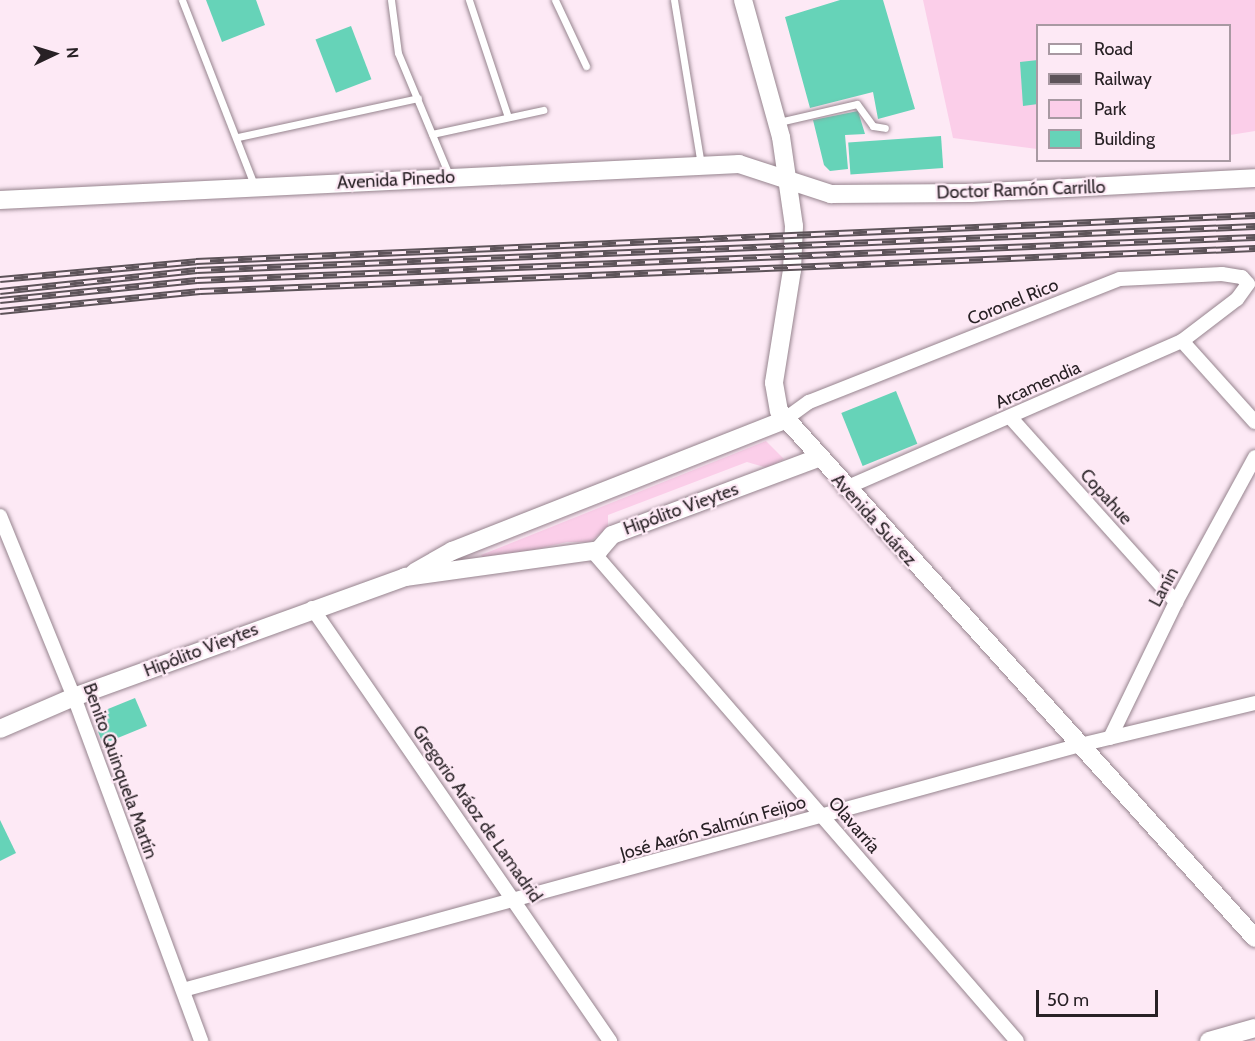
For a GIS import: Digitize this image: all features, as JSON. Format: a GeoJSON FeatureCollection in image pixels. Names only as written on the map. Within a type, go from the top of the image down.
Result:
{"type":"FeatureCollection","features":[{"type":"Feature","properties":{"kind":"main road","name":"Avenida Suárez"},"geometry":{"type":"LineString","coordinates":[[743,0],[777,122],[790,181],[794,226],[792,270],[774,383],[774,397],[784,420],[1255,938]]}},
{"type":"Feature","properties":{"kind":"main road","name":"Avenida Pinedo"},"geometry":{"type":"LineString","coordinates":[[0,200],[739,164],[790,181]]}},
{"type":"Feature","properties":{"kind":"main road","name":"Doctor Ramón Carrillo"},"geometry":{"type":"LineString","coordinates":[[790,181],[842,194],[980,193],[1255,178]]}},
{"type":"Feature","properties":{"kind":"main road","name":"Hipólito Vieytes"},"geometry":{"type":"LineString","coordinates":[[0,729],[74,697],[312,608],[405,577],[452,551],[784,420]]}},
{"type":"Feature","properties":{"kind":"main road","name":"Hipólito Vieytes"},"geometry":{"type":"LineString","coordinates":[[405,577],[593,552],[612,535],[818,458]]}},
{"type":"Feature","properties":{"kind":"main road"},"geometry":{"type":"LineString","coordinates":[[1209,1041],[1255,1028]]}},
{"type":"Feature","properties":{"kind":"street","name":"Coronel Rico"},"geometry":{"type":"LineString","coordinates":[[784,420],[809,402],[1120,279],[1221,274],[1242,277],[1248,284],[1237,300]]}},
{"type":"Feature","properties":{"kind":"street","name":"Arcamendia"},"geometry":{"type":"LineString","coordinates":[[845,488],[1182,341],[1237,300]]}},
{"type":"Feature","properties":{"kind":"street"},"geometry":{"type":"LineString","coordinates":[[1182,341],[1255,422]]}},
{"type":"Feature","properties":{"kind":"street","name":"Copahue"},"geometry":{"type":"LineString","coordinates":[[1010,417],[1176,602]]}},
{"type":"Feature","properties":{"kind":"street","name":"Lanín"},"geometry":{"type":"LineString","coordinates":[[1110,738],[1176,602],[1255,457]]}},
{"type":"Feature","properties":{"kind":"street","name":"Benito Quinquela Martín"},"geometry":{"type":"LineString","coordinates":[[0,516],[6,549],[74,697],[201,1041]]}},
{"type":"Feature","properties":{"kind":"street","name":"Olavarría"},"geometry":{"type":"LineString","coordinates":[[593,552],[1017,1041]]}},
{"type":"Feature","properties":{"kind":"street","name":"Gregorio Aráoz de Lamadrid"},"geometry":{"type":"LineString","coordinates":[[312,608],[517,902],[610,1041]]}},
{"type":"Feature","properties":{"kind":"street","name":"José Aarón Salmún Feijoo"},"geometry":{"type":"LineString","coordinates":[[183,990],[517,902],[1080,745],[1255,703]]}},
{"type":"Feature","properties":{"kind":"lane"},"geometry":{"type":"LineString","coordinates":[[182,0],[238,137],[255,187]]}},
{"type":"Feature","properties":{"kind":"lane"},"geometry":{"type":"LineString","coordinates":[[391,0],[394,40],[450,177]]}},
{"type":"Feature","properties":{"kind":"lane"},"geometry":{"type":"LineString","coordinates":[[470,0],[508,117]]}},
{"type":"Feature","properties":{"kind":"lane"},"geometry":{"type":"LineString","coordinates":[[555,0],[586,66]]}},
{"type":"Feature","properties":{"kind":"lane"},"geometry":{"type":"LineString","coordinates":[[674,0],[701,165]]}},
{"type":"Feature","properties":{"kind":"lane"},"geometry":{"type":"LineString","coordinates":[[238,137],[418,98]]}},
{"type":"Feature","properties":{"kind":"lane"},"geometry":{"type":"LineString","coordinates":[[777,122],[857,104],[873,126],[885,128]]}},
{"type":"Feature","properties":{"kind":"lane"},"geometry":{"type":"LineString","coordinates":[[432,134],[543,110]]}},
{"type":"Feature","properties":{"kind":"green space"},"geometry":{"type":"Polygon","coordinates":[[[923,0],[1255,0],[1255,131],[1231,135],[1231,24],[1036,24],[1036,149],[953,138],[923,0]]]}},
{"type":"Feature","properties":{"kind":"green space"},"geometry":{"type":"Polygon","coordinates":[[[766,441],[784,459],[767,468],[747,462],[608,515],[608,527],[590,542],[567,542],[485,561],[481,555],[766,441]]]}},
{"type":"Feature","properties":{"kind":"building"},"geometry":{"type":"Polygon","coordinates":[[[206,0],[256,0],[265,25],[222,42],[206,0]]]}},
{"type":"Feature","properties":{"kind":"building"},"geometry":{"type":"Polygon","coordinates":[[[840,0],[883,0],[915,109],[878,119],[873,92],[810,108],[785,17],[840,0]]]}},
{"type":"Feature","properties":{"kind":"building"},"geometry":{"type":"Polygon","coordinates":[[[351,26],[371,79],[336,93],[316,40],[351,26]]]}},
{"type":"Feature","properties":{"kind":"building"},"geometry":{"type":"Polygon","coordinates":[[[1036,60],[1036,104],[1023,106],[1020,62],[1036,60]]]}},
{"type":"Feature","properties":{"kind":"building"},"geometry":{"type":"Polygon","coordinates":[[[858,111],[865,134],[845,135],[848,169],[830,171],[824,165],[813,120],[858,111]]]}},
{"type":"Feature","properties":{"kind":"building"},"geometry":{"type":"Polygon","coordinates":[[[941,136],[943,168],[850,174],[848,142],[941,136]]]}},
{"type":"Feature","properties":{"kind":"building"},"geometry":{"type":"Polygon","coordinates":[[[896,391],[917,444],[863,466],[841,413],[896,391]]]}},
{"type":"Feature","properties":{"kind":"building"},"geometry":{"type":"Polygon","coordinates":[[[135,698],[147,726],[103,744],[95,724],[103,711],[135,698]]]}},
{"type":"Feature","properties":{"kind":"building"},"geometry":{"type":"Polygon","coordinates":[[[0,820],[16,853],[0,861],[0,820]]]}},
{"type":"Feature","properties":{"kind":"railway"},"geometry":{"type":"LineString","coordinates":[[0,279],[196,261],[1255,215]]}},
{"type":"Feature","properties":{"kind":"railway"},"geometry":{"type":"LineString","coordinates":[[0,291],[197,270],[1255,226]]}},
{"type":"Feature","properties":{"kind":"railway"},"geometry":{"type":"LineString","coordinates":[[0,300],[197,280],[1255,237]]}},
{"type":"Feature","properties":{"kind":"railway"},"geometry":{"type":"LineString","coordinates":[[0,311],[200,291],[1255,248]]}}]}
